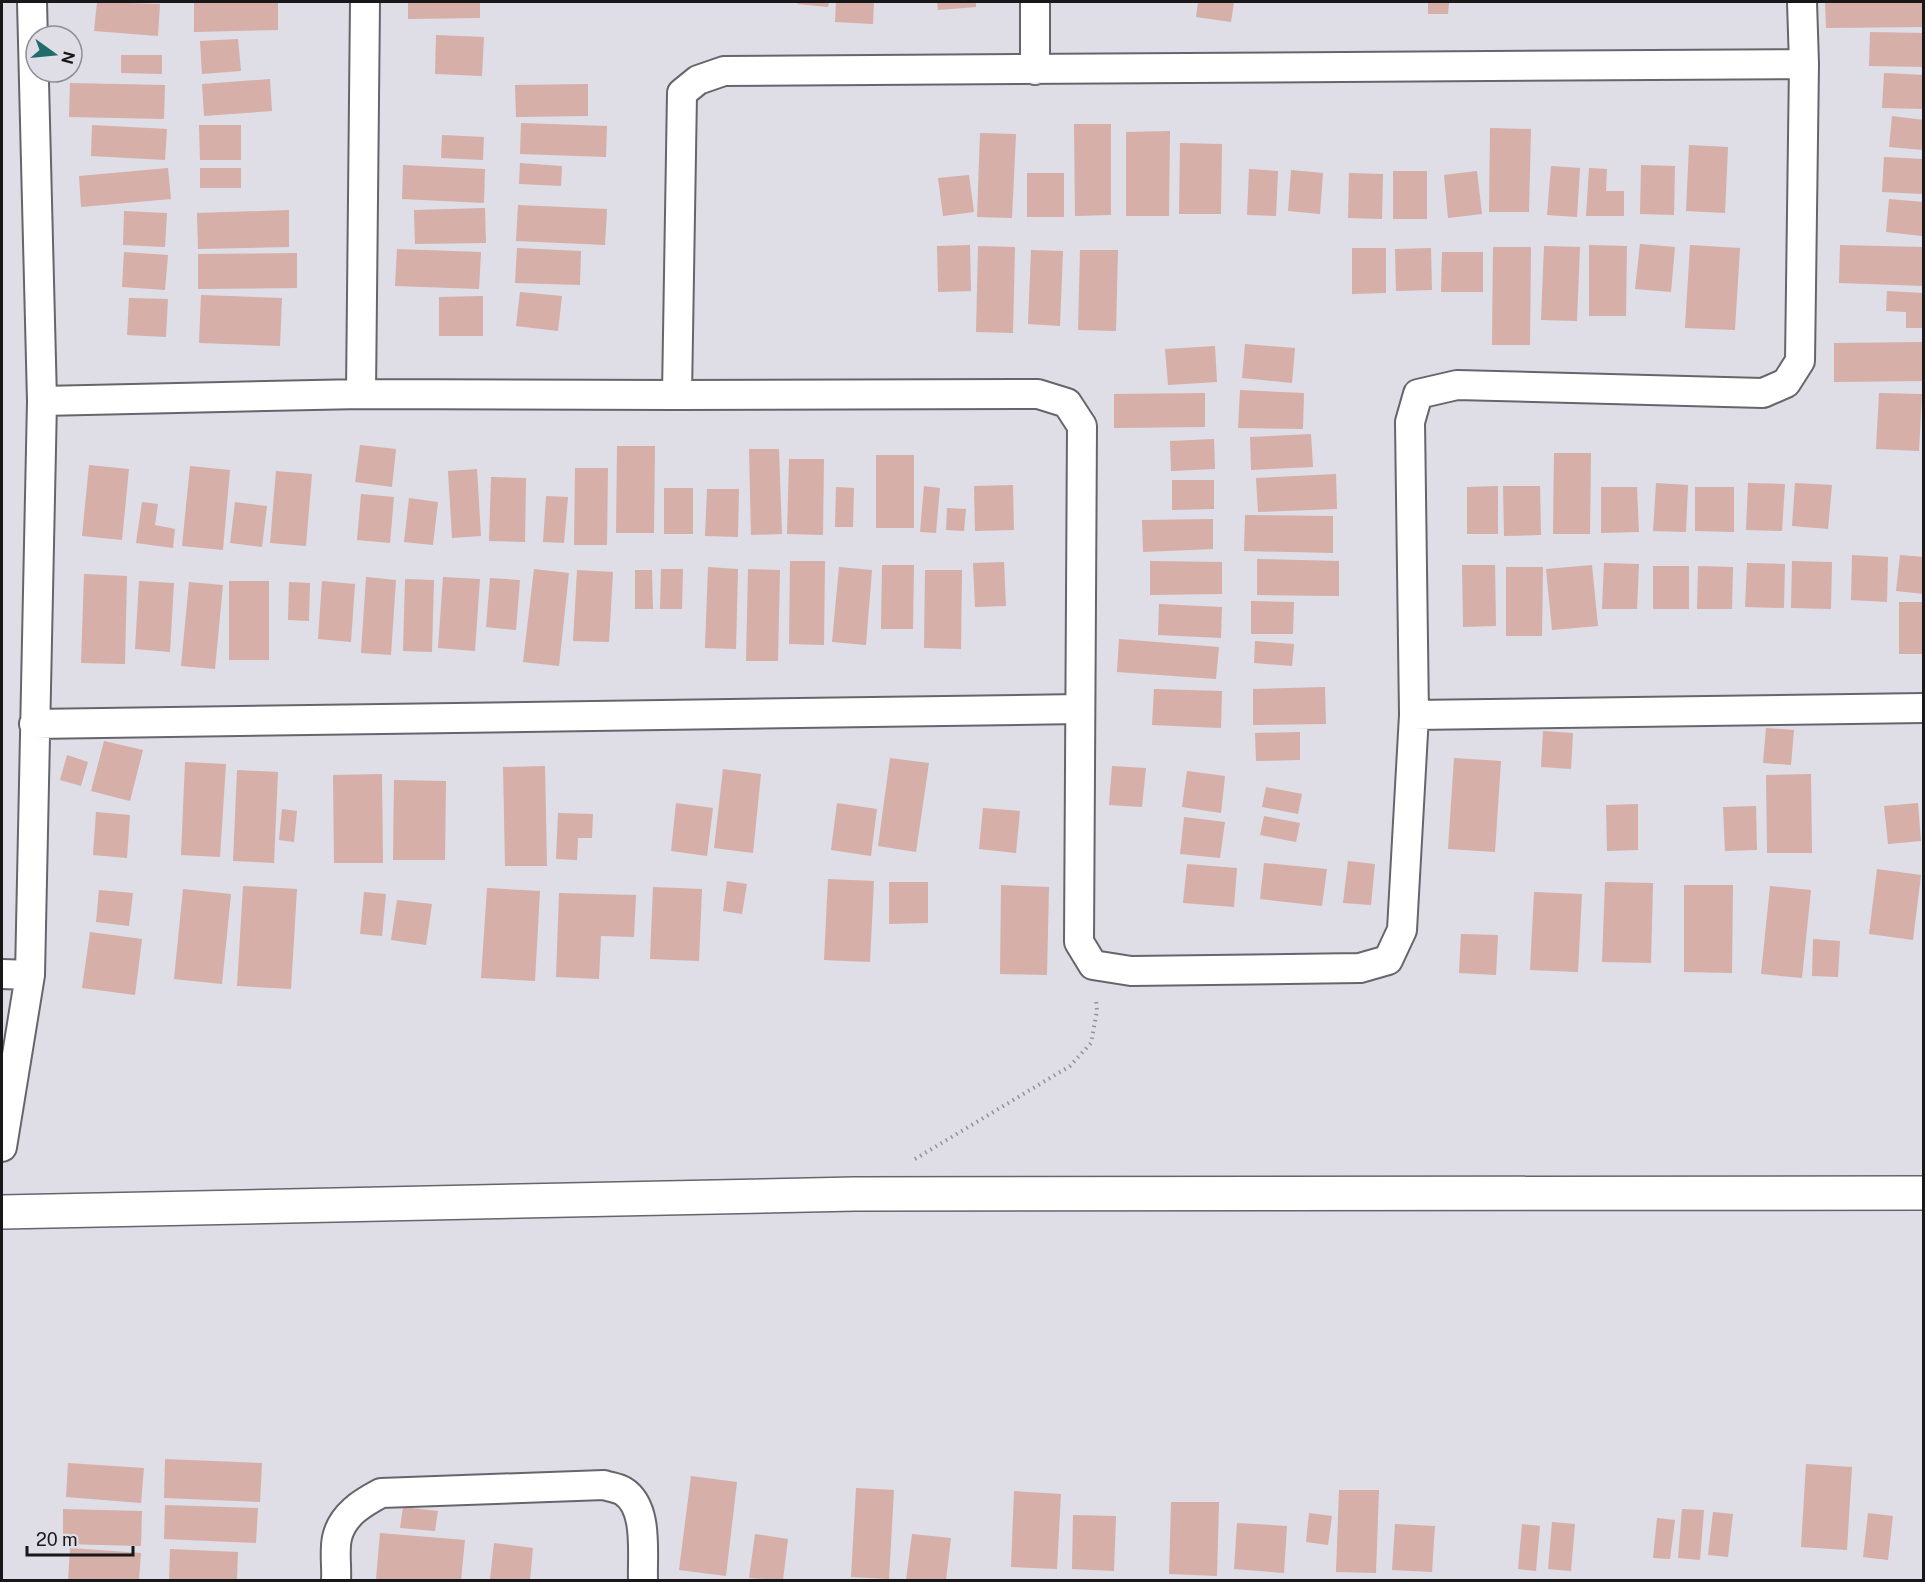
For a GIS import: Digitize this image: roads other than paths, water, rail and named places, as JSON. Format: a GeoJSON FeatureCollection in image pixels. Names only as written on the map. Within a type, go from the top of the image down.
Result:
{"type":"FeatureCollection","features":[{"type":"Feature","properties":{"kind":"street"},"geometry":{"type":"LineString","coordinates":[[2,1148],[30,975],[42,401],[32,2]]}},
{"type":"Feature","properties":{"kind":"street"},"geometry":{"type":"LineString","coordinates":[[361,394],[365,2]]}},
{"type":"Feature","properties":{"kind":"street"},"geometry":{"type":"LineString","coordinates":[[1035,2],[1035,70]]}},
{"type":"Feature","properties":{"kind":"street"},"geometry":{"type":"LineString","coordinates":[[42,401],[361,394],[1038,394],[1067,403],[1083,426],[1079,942],[1093,965],[1131,971],[1360,968],[1388,960],[1402,930],[1414,715],[1410,422],[1418,394],[1457,385],[1762,393],[1785,383],[1800,361],[1804,64],[1802,2]]}},
{"type":"Feature","properties":{"kind":"street"},"geometry":{"type":"LineString","coordinates":[[677,395],[682,93],[698,80],[724,71],[1804,64]]}},
{"type":"Feature","properties":{"kind":"street"},"geometry":{"type":"LineString","coordinates":[[1414,715],[1923,708]]}},
{"type":"Feature","properties":{"kind":"street"},"geometry":{"type":"LineString","coordinates":[[34,724],[1080,709]]}},
{"type":"Feature","properties":{"kind":"street"},"geometry":{"type":"LineString","coordinates":[[2,974],[30,975]]}},
{"type":"Feature","properties":{"kind":"street"},"geometry":{"type":"LineString","coordinates":[[2,1212],[855,1194],[1923,1193]]}},
{"type":"Feature","properties":{"kind":"street"},"geometry":{"type":"LineString","coordinates":[[336,1581],[337,1538],[345,1521],[359,1504],[381,1493],[604,1485],[623,1491],[637,1506],[642,1523],[643,1581]]}}]}
